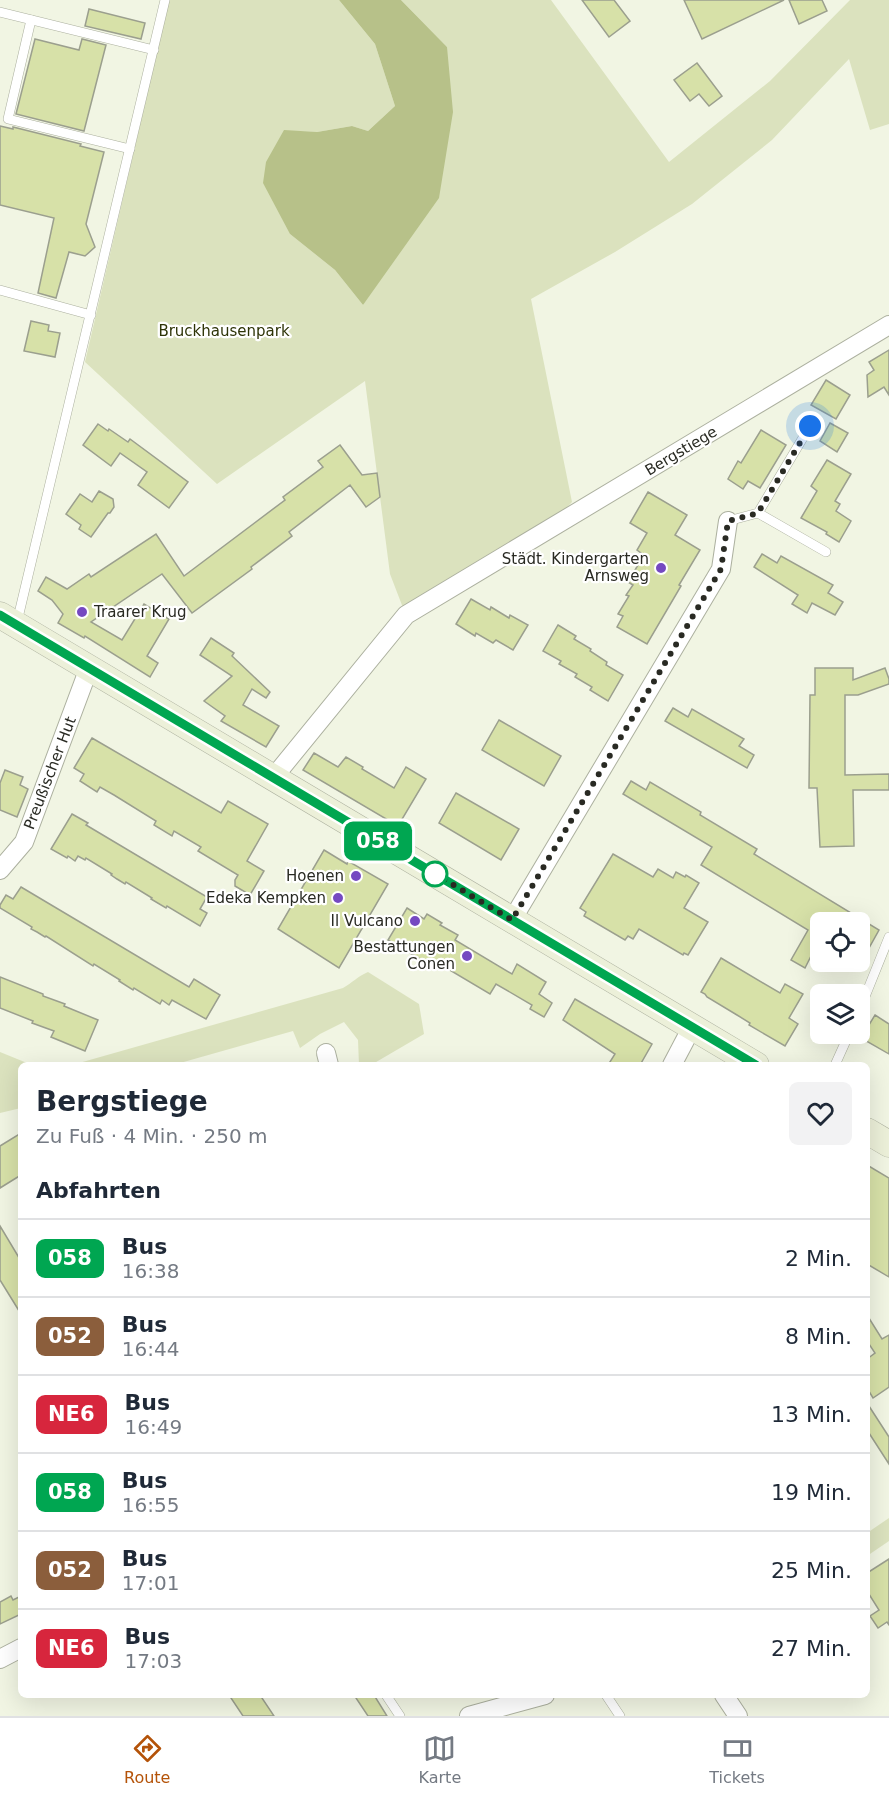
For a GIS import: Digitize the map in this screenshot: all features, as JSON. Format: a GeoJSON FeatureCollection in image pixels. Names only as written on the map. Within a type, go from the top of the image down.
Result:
{"type":"FeatureCollection","features":[{"type":"Feature","properties":{"kind":"main road"},"geometry":{"type":"LineString","coordinates":[[8,620],[751,1062]]}},
{"type":"Feature","properties":{"kind":"main road"},"geometry":{"type":"LineString","coordinates":[[870,1133],[889,1144]]}},
{"type":"Feature","properties":{"kind":"street","name":"Bergstiege"},"geometry":{"type":"LineString","coordinates":[[273,778],[406,615],[889,325]]}},
{"type":"Feature","properties":{"kind":"street"},"geometry":{"type":"LineString","coordinates":[[512,920],[721,569],[728,521]]}},
{"type":"Feature","properties":{"kind":"street","name":"Preußischer Hut"},"geometry":{"type":"LineString","coordinates":[[0,870],[24,842],[89,668]]}},
{"type":"Feature","properties":{"kind":"street"},"geometry":{"type":"LineString","coordinates":[[674,1062],[692,1027]]}},
{"type":"Feature","properties":{"kind":"street"},"geometry":{"type":"LineString","coordinates":[[0,1659],[18,1650]]}},
{"type":"Feature","properties":{"kind":"street"},"geometry":{"type":"LineString","coordinates":[[469,1716],[494,1706],[531,1698]]}},
{"type":"Feature","properties":{"kind":"street"},"geometry":{"type":"LineString","coordinates":[[726,1698],[738,1716]]}},
{"type":"Feature","properties":{"kind":"lane"},"geometry":{"type":"LineString","coordinates":[[8,620],[91,315],[165,0]]}},
{"type":"Feature","properties":{"kind":"lane"},"geometry":{"type":"LineString","coordinates":[[0,12],[154,50]]}},
{"type":"Feature","properties":{"kind":"lane"},"geometry":{"type":"LineString","coordinates":[[31,20],[4,118],[130,149]]}},
{"type":"Feature","properties":{"kind":"lane"},"geometry":{"type":"LineString","coordinates":[[0,290],[91,315]]}},
{"type":"Feature","properties":{"kind":"lane"},"geometry":{"type":"LineString","coordinates":[[728,521],[758,513],[810,426]]}},
{"type":"Feature","properties":{"kind":"lane"},"geometry":{"type":"LineString","coordinates":[[758,513],[826,552]]}},
{"type":"Feature","properties":{"kind":"lane"},"geometry":{"type":"LineString","coordinates":[[870,984],[889,937]]}},
{"type":"Feature","properties":{"kind":"lane"},"geometry":{"type":"LineString","coordinates":[[836,1062],[844,1044]]}},
{"type":"Feature","properties":{"kind":"lane"},"geometry":{"type":"LineString","coordinates":[[388,1698],[400,1716]]}},
{"type":"Feature","properties":{"kind":"lane"},"geometry":{"type":"LineString","coordinates":[[608,1698],[620,1716]]}},
{"type":"Feature","properties":{"kind":"green space","name":"Bruckhausenpark"},"geometry":{"type":"Polygon","coordinates":[[[169,0],[339,0],[375,44],[395,106],[368,131],[352,126],[317,132],[284,131],[290,234],[335,270],[363,305],[447,47],[401,0],[551,0],[669,162],[770,81],[850,0],[889,0],[889,124],[870,130],[849,59],[772,140],[692,204],[615,252],[531,299],[572,502],[555,520],[405,613],[390,574],[365,381],[217,484],[85,362],[169,0]]]}},
{"type":"Feature","properties":{"kind":"green space"},"geometry":{"type":"Polygon","coordinates":[[[368,972],[419,1004],[424,1034],[376,1062],[359,1062],[358,1040],[344,1022],[320,1034],[300,1048],[293,1031],[184,1062],[83,1062],[343,988],[368,972]]]}},
{"type":"Feature","properties":{"kind":"green space"},"geometry":{"type":"Polygon","coordinates":[[[0,1052],[25,1062],[18,1062],[18,1109],[0,1113],[0,1052]]]}},
{"type":"Feature","properties":{"kind":"green space"},"geometry":{"type":"Polygon","coordinates":[[[889,1518],[889,1541],[870,1554],[870,1531],[889,1518]]]}},
{"type":"Feature","properties":{"kind":"shaded area"},"geometry":{"type":"Polygon","coordinates":[[[339,0],[401,0],[447,47],[453,112],[439,198],[363,305],[335,270],[290,234],[263,183],[266,162],[284,130],[317,132],[352,126],[368,131],[395,106],[375,44],[339,0]]]}},
{"type":"Feature","properties":{"kind":"building"},"geometry":{"type":"Polygon","coordinates":[[[582,0],[614,0],[630,21],[609,37],[582,0]]]}},
{"type":"Feature","properties":{"kind":"building"},"geometry":{"type":"Polygon","coordinates":[[[684,0],[784,0],[702,39],[684,0]]]}},
{"type":"Feature","properties":{"kind":"building"},"geometry":{"type":"Polygon","coordinates":[[[789,0],[822,0],[827,11],[799,24],[789,0]]]}},
{"type":"Feature","properties":{"kind":"building"},"geometry":{"type":"Polygon","coordinates":[[[89,9],[145,23],[141,39],[85,26],[89,9]]]}},
{"type":"Feature","properties":{"kind":"building"},"geometry":{"type":"Polygon","coordinates":[[[35,39],[79,50],[82,39],[106,45],[84,131],[16,114],[35,39]]]}},
{"type":"Feature","properties":{"kind":"building"},"geometry":{"type":"Polygon","coordinates":[[[697,63],[722,96],[709,106],[699,94],[690,101],[674,80],[697,63]]]}},
{"type":"Feature","properties":{"kind":"building"},"geometry":{"type":"Polygon","coordinates":[[[0,126],[13,129],[13,127],[81,144],[80,146],[104,152],[86,224],[95,247],[85,256],[69,252],[56,298],[38,293],[54,218],[0,205],[0,126]]]}},
{"type":"Feature","properties":{"kind":"building"},"geometry":{"type":"Polygon","coordinates":[[[31,321],[49,325],[48,331],[60,333],[55,357],[24,351],[31,321]]]}},
{"type":"Feature","properties":{"kind":"building"},"geometry":{"type":"Polygon","coordinates":[[[889,350],[889,395],[884,387],[868,397],[867,375],[874,370],[869,362],[889,350]]]}},
{"type":"Feature","properties":{"kind":"building"},"geometry":{"type":"Polygon","coordinates":[[[826,380],[850,395],[836,419],[811,405],[826,380]]]}},
{"type":"Feature","properties":{"kind":"building"},"geometry":{"type":"Polygon","coordinates":[[[830,423],[848,433],[837,452],[820,441],[830,423]]]}},
{"type":"Feature","properties":{"kind":"building"},"geometry":{"type":"Polygon","coordinates":[[[98,424],[128,442],[130,439],[188,482],[169,508],[138,485],[147,472],[120,453],[111,466],[83,445],[98,424]]]}},
{"type":"Feature","properties":{"kind":"building"},"geometry":{"type":"Polygon","coordinates":[[[761,430],[786,445],[760,488],[748,481],[743,489],[728,479],[738,461],[741,463],[761,430]]]}},
{"type":"Feature","properties":{"kind":"building"},"geometry":{"type":"Polygon","coordinates":[[[340,445],[362,475],[377,473],[380,497],[366,507],[350,485],[289,532],[292,536],[251,567],[252,569],[192,613],[162,574],[91,622],[122,640],[144,604],[169,619],[147,656],[158,663],[150,677],[85,636],[84,638],[58,623],[63,614],[52,600],[38,591],[46,577],[67,589],[89,574],[91,577],[156,534],[184,576],[285,500],[283,497],[323,467],[318,461],[340,445]]]}},
{"type":"Feature","properties":{"kind":"building"},"geometry":{"type":"Polygon","coordinates":[[[827,460],[851,474],[835,501],[840,504],[836,511],[851,521],[839,542],[826,534],[827,532],[801,518],[817,491],[811,486],[827,460]]]}},
{"type":"Feature","properties":{"kind":"building"},"geometry":{"type":"Polygon","coordinates":[[[99,491],[113,499],[114,507],[91,537],[79,529],[81,525],[66,514],[80,494],[92,502],[99,491]]]}},
{"type":"Feature","properties":{"kind":"building","name":"Städt. Kindergarten Arnsweg"},"geometry":{"type":"Polygon","coordinates":[[[648,492],[687,515],[675,535],[700,550],[647,644],[617,627],[623,616],[618,614],[633,585],[628,582],[638,565],[635,563],[641,553],[637,550],[647,533],[630,523],[648,492]]]}},
{"type":"Feature","properties":{"kind":"building"},"geometry":{"type":"Polygon","coordinates":[[[762,554],[777,563],[781,556],[833,585],[828,593],[843,602],[835,615],[812,603],[807,613],[792,604],[798,595],[754,567],[762,554]]]}},
{"type":"Feature","properties":{"kind":"building"},"geometry":{"type":"Polygon","coordinates":[[[471,599],[490,610],[491,607],[509,618],[510,615],[528,625],[513,650],[496,640],[493,643],[476,633],[475,636],[456,624],[471,599]]]}},
{"type":"Feature","properties":{"kind":"building"},"geometry":{"type":"Polygon","coordinates":[[[558,625],[576,636],[574,639],[607,662],[606,665],[623,675],[608,701],[590,690],[592,687],[575,677],[577,674],[559,664],[561,661],[543,651],[558,625]]]}},
{"type":"Feature","properties":{"kind":"building"},"geometry":{"type":"Polygon","coordinates":[[[211,638],[234,653],[232,656],[270,692],[266,698],[252,689],[243,705],[279,726],[266,747],[221,721],[225,716],[204,701],[232,676],[200,655],[211,638]]]}},
{"type":"Feature","properties":{"kind":"building"},"geometry":{"type":"Polygon","coordinates":[[[815,668],[853,668],[853,680],[885,668],[889,679],[889,684],[858,695],[845,695],[845,775],[889,774],[889,790],[853,790],[854,846],[820,847],[817,788],[809,788],[810,695],[815,695],[815,668]]]}},
{"type":"Feature","properties":{"kind":"building"},"geometry":{"type":"Polygon","coordinates":[[[673,708],[688,717],[692,709],[744,739],[739,746],[754,755],[747,768],[665,721],[673,708]]]}},
{"type":"Feature","properties":{"kind":"building"},"geometry":{"type":"Polygon","coordinates":[[[499,720],[561,756],[544,786],[482,750],[499,720]]]}},
{"type":"Feature","properties":{"kind":"building"},"geometry":{"type":"Polygon","coordinates":[[[92,738],[221,813],[228,801],[268,824],[247,861],[264,871],[250,895],[235,886],[238,875],[198,851],[201,847],[174,831],[172,836],[154,825],[156,821],[100,787],[97,792],[80,781],[84,774],[74,768],[92,738]]]}},
{"type":"Feature","properties":{"kind":"building"},"geometry":{"type":"Polygon","coordinates":[[[314,753],[338,767],[346,757],[394,788],[406,767],[426,779],[398,826],[303,770],[314,753]]]}},
{"type":"Feature","properties":{"kind":"building"},"geometry":{"type":"Polygon","coordinates":[[[5,770],[23,777],[20,785],[28,789],[17,817],[0,810],[0,783],[5,770]]]}},
{"type":"Feature","properties":{"kind":"building"},"geometry":{"type":"Polygon","coordinates":[[[631,781],[646,790],[650,782],[757,849],[754,854],[849,912],[810,912],[810,958],[805,968],[791,960],[808,930],[701,865],[712,847],[623,794],[631,781]]]}},
{"type":"Feature","properties":{"kind":"building"},"geometry":{"type":"Polygon","coordinates":[[[456,793],[519,829],[501,860],[439,823],[456,793]]]}},
{"type":"Feature","properties":{"kind":"building"},"geometry":{"type":"Polygon","coordinates":[[[72,814],[88,823],[86,825],[207,897],[200,909],[207,913],[200,926],[167,906],[166,908],[126,882],[125,884],[86,858],[85,860],[78,856],[75,861],[51,849],[72,814]]]}},
{"type":"Feature","properties":{"kind":"building","name":"Edeka Kempken"},"geometry":{"type":"Polygon","coordinates":[[[324,850],[388,884],[339,968],[278,929],[324,850]]]}},
{"type":"Feature","properties":{"kind":"building"},"geometry":{"type":"Polygon","coordinates":[[[613,854],[653,877],[658,869],[673,878],[676,872],[699,883],[684,908],[708,922],[688,955],[684,953],[683,955],[639,929],[633,939],[628,936],[625,940],[584,916],[586,912],[580,908],[613,854]]]}},
{"type":"Feature","properties":{"kind":"building"},"geometry":{"type":"Polygon","coordinates":[[[21,887],[189,987],[194,979],[220,995],[206,1019],[172,1000],[169,1005],[162,1000],[160,1004],[134,988],[133,990],[0,908],[6,895],[13,899],[21,887]]]}},
{"type":"Feature","properties":{"kind":"building"},"geometry":{"type":"Polygon","coordinates":[[[407,908],[424,919],[427,914],[442,923],[440,925],[458,935],[455,940],[512,974],[517,964],[546,982],[539,994],[552,1003],[544,1017],[530,1009],[532,1005],[496,984],[490,994],[433,960],[430,965],[388,940],[407,908]]]}},
{"type":"Feature","properties":{"kind":"building"},"geometry":{"type":"Polygon","coordinates":[[[870,925],[879,930],[870,946],[870,925]]]}},
{"type":"Feature","properties":{"kind":"building"},"geometry":{"type":"Polygon","coordinates":[[[721,958],[780,993],[785,984],[803,994],[789,1018],[798,1024],[785,1046],[749,1025],[750,1023],[701,992],[721,958]]]}},
{"type":"Feature","properties":{"kind":"building"},"geometry":{"type":"Polygon","coordinates":[[[0,977],[98,1020],[85,1051],[51,1037],[54,1031],[0,1008],[0,977]]]}},
{"type":"Feature","properties":{"kind":"building"},"geometry":{"type":"Polygon","coordinates":[[[575,999],[652,1044],[642,1062],[610,1062],[615,1054],[563,1020],[575,999]]]}},
{"type":"Feature","properties":{"kind":"building"},"geometry":{"type":"Polygon","coordinates":[[[875,1015],[889,1024],[889,1054],[870,1043],[870,1023],[875,1015]]]}},
{"type":"Feature","properties":{"kind":"building"},"geometry":{"type":"Polygon","coordinates":[[[18,1135],[18,1177],[0,1188],[0,1146],[18,1135]]]}},
{"type":"Feature","properties":{"kind":"building"},"geometry":{"type":"Polygon","coordinates":[[[870,1167],[889,1178],[889,1277],[870,1266],[870,1167]]]}},
{"type":"Feature","properties":{"kind":"building"},"geometry":{"type":"Polygon","coordinates":[[[0,1226],[18,1256],[18,1309],[0,1280],[0,1226]]]}},
{"type":"Feature","properties":{"kind":"building"},"geometry":{"type":"Polygon","coordinates":[[[870,1320],[882,1339],[889,1335],[889,1387],[873,1398],[870,1393],[870,1357],[875,1353],[870,1346],[870,1320]]]}},
{"type":"Feature","properties":{"kind":"building"},"geometry":{"type":"Polygon","coordinates":[[[870,1408],[889,1437],[889,1464],[870,1435],[870,1408]]]}},
{"type":"Feature","properties":{"kind":"building"},"geometry":{"type":"Polygon","coordinates":[[[889,1559],[889,1625],[887,1622],[878,1628],[870,1616],[879,1610],[870,1596],[870,1571],[889,1559]]]}},
{"type":"Feature","properties":{"kind":"building"},"geometry":{"type":"Polygon","coordinates":[[[11,1596],[13,1600],[18,1598],[18,1615],[0,1624],[0,1602],[11,1596]]]}},
{"type":"Feature","properties":{"kind":"building"},"geometry":{"type":"Polygon","coordinates":[[[231,1698],[262,1698],[274,1716],[243,1716],[231,1698]]]}},
{"type":"Feature","properties":{"kind":"building"},"geometry":{"type":"Polygon","coordinates":[[[356,1698],[376,1698],[387,1716],[368,1716],[356,1698]]]}},
{"type":"Feature","properties":{"kind":"bus line","name":"058"},"geometry":{"type":"LineString","coordinates":[[0,615],[751,1062]]}},
{"type":"Feature","properties":{"kind":"place","name":"Städt. Kindergarten Arnsweg"},"geometry":{"type":"Point","coordinates":[661,568]}},
{"type":"Feature","properties":{"kind":"place","name":"Traarer Krug"},"geometry":{"type":"Point","coordinates":[82,612]}},
{"type":"Feature","properties":{"kind":"place","name":"Hoenen"},"geometry":{"type":"Point","coordinates":[356,876]}},
{"type":"Feature","properties":{"kind":"place","name":"Edeka Kempken"},"geometry":{"type":"Point","coordinates":[338,898]}},
{"type":"Feature","properties":{"kind":"place","name":"Il Vulcano"},"geometry":{"type":"Point","coordinates":[415,921]}},
{"type":"Feature","properties":{"kind":"place","name":"Bestattungen Conen"},"geometry":{"type":"Point","coordinates":[467,956]}},
{"type":"Feature","properties":{"kind":"route"},"geometry":{"type":"LineString","coordinates":[[435,874],[512,920],[721,569],[728,521],[758,513],[810,426]]}}]}
